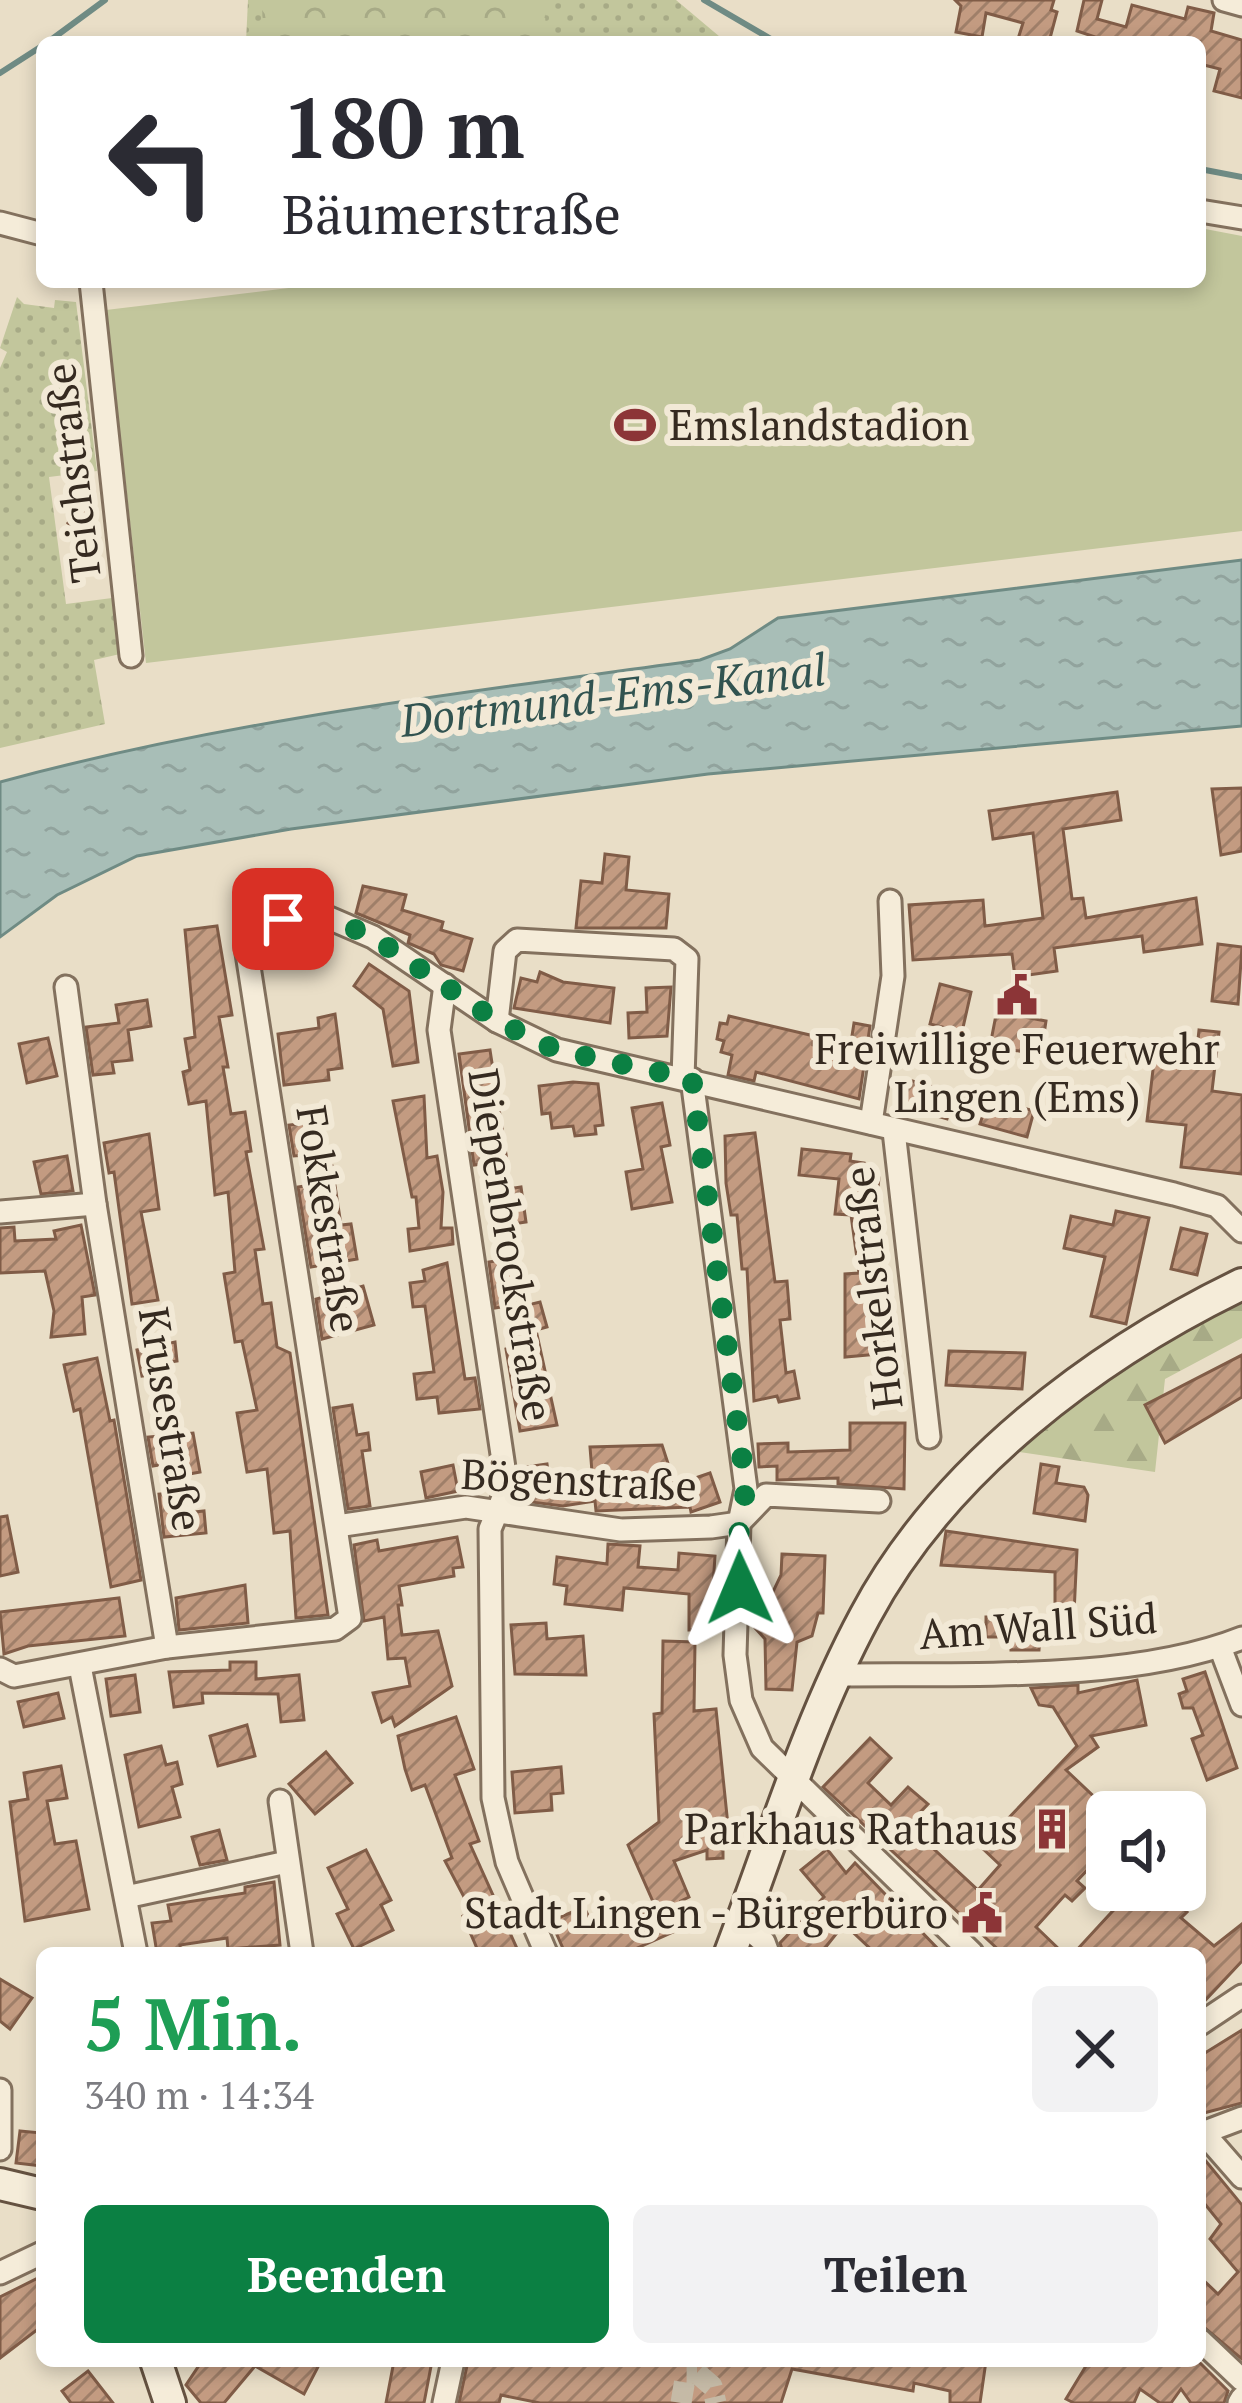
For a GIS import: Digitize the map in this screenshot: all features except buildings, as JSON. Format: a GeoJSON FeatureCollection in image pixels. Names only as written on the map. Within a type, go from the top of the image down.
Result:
{"type":"FeatureCollection","features":[{"type":"Feature","properties":{"kind":"main road"},"geometry":{"type":"LineString","coordinates":[[732,1947],[790,1781],[837,1675],[897,1564],[938,1512],[1019,1431],[1133,1346],[1242,1285]]}},
{"type":"Feature","properties":{"kind":"main road"},"geometry":{"type":"LineString","coordinates":[[0,2184],[36,2193]]}},
{"type":"Feature","properties":{"kind":"street"},"geometry":{"type":"LineString","coordinates":[[1224,0],[1242,5]]}},
{"type":"Feature","properties":{"kind":"street"},"geometry":{"type":"LineString","coordinates":[[1206,212],[1242,218]]}},
{"type":"Feature","properties":{"kind":"street"},"geometry":{"type":"LineString","coordinates":[[2,223],[36,220]]}},
{"type":"Feature","properties":{"kind":"street"},"geometry":{"type":"LineString","coordinates":[[2,223],[36,232]]}},
{"type":"Feature","properties":{"kind":"street","name":"Teichstraße"},"geometry":{"type":"LineString","coordinates":[[92,288],[131,656]]}},
{"type":"Feature","properties":{"kind":"street"},"geometry":{"type":"LineString","coordinates":[[871,1123],[893,976],[890,901]]}},
{"type":"Feature","properties":{"kind":"street","name":"Fokkestraße"},"geometry":{"type":"LineString","coordinates":[[167,1647],[335,1629],[350,1618],[246,947],[249,924],[322,915],[373,937],[445,985]]}},
{"type":"Feature","properties":{"kind":"street"},"geometry":{"type":"LineString","coordinates":[[497,1021],[505,951],[517,940],[674,949],[687,959],[688,1079],[746,1489],[739,1522],[735,1655],[740,1700],[762,1748],[790,1781],[966,1947]]}},
{"type":"Feature","properties":{"kind":"street"},"geometry":{"type":"LineString","coordinates":[[445,985],[497,1021],[556,1050],[1174,1193],[1217,1206],[1242,1231]]}},
{"type":"Feature","properties":{"kind":"street","name":"Diepenbrockstraße"},"geometry":{"type":"LineString","coordinates":[[445,985],[439,1030],[507,1488],[490,1528],[493,1798],[507,1862],[543,1947]]}},
{"type":"Feature","properties":{"kind":"street","name":"Krusestraße"},"geometry":{"type":"LineString","coordinates":[[66,987],[95,1204],[167,1647]]}},
{"type":"Feature","properties":{"kind":"street","name":"Horkelstraße"},"geometry":{"type":"LineString","coordinates":[[894,1131],[929,1437]]}},
{"type":"Feature","properties":{"kind":"street"},"geometry":{"type":"LineString","coordinates":[[0,1211],[95,1204]]}},
{"type":"Feature","properties":{"kind":"street","name":"Bögenstraße"},"geometry":{"type":"LineString","coordinates":[[337,1526],[466,1507],[621,1530],[739,1522],[766,1495],[879,1501]]}},
{"type":"Feature","properties":{"kind":"street","name":"Am Wall Süd"},"geometry":{"type":"LineString","coordinates":[[837,1675],[1105,1667],[1242,1638]]}},
{"type":"Feature","properties":{"kind":"street"},"geometry":{"type":"LineString","coordinates":[[1220,1646],[1242,1705]]}},
{"type":"Feature","properties":{"kind":"street"},"geometry":{"type":"LineString","coordinates":[[0,1669],[14,1676],[167,1647]]}},
{"type":"Feature","properties":{"kind":"street"},"geometry":{"type":"LineString","coordinates":[[80,1666],[135,1947]]}},
{"type":"Feature","properties":{"kind":"street"},"geometry":{"type":"LineString","coordinates":[[280,1802],[301,1947]]}},
{"type":"Feature","properties":{"kind":"street"},"geometry":{"type":"LineString","coordinates":[[126,1897],[287,1862]]}},
{"type":"Feature","properties":{"kind":"street"},"geometry":{"type":"LineString","coordinates":[[741,1923],[766,1947]]}},
{"type":"Feature","properties":{"kind":"street"},"geometry":{"type":"LineString","coordinates":[[1206,2020],[1242,1996]]}},
{"type":"Feature","properties":{"kind":"street"},"geometry":{"type":"LineString","coordinates":[[0,2090],[0,2150]]}},
{"type":"Feature","properties":{"kind":"street"},"geometry":{"type":"LineString","coordinates":[[1206,2129],[1242,2118]]}},
{"type":"Feature","properties":{"kind":"street"},"geometry":{"type":"LineString","coordinates":[[1206,2135],[1242,2177]]}},
{"type":"Feature","properties":{"kind":"street"},"geometry":{"type":"LineString","coordinates":[[0,2273],[36,2256]]}},
{"type":"Feature","properties":{"kind":"street"},"geometry":{"type":"LineString","coordinates":[[1206,2346],[1242,2380]]}},
{"type":"Feature","properties":{"kind":"street"},"geometry":{"type":"LineString","coordinates":[[444,2403],[452,2367]]}},
{"type":"Feature","properties":{"kind":"green space"},"geometry":{"type":"Polygon","coordinates":[[[248,0],[676,0],[719,36],[246,36],[248,0]]]}},
{"type":"Feature","properties":{"kind":"green space"},"geometry":{"type":"Polygon","coordinates":[[[262,0],[552,0],[545,11],[546,36],[263,36],[262,0]]]}},
{"type":"Feature","properties":{"kind":"green space","name":"Emslandstadion"},"geometry":{"type":"Polygon","coordinates":[[[1206,229],[1242,236],[1242,531],[146,663],[106,310],[288,288],[1206,288],[1206,229]]]}},
{"type":"Feature","properties":{"kind":"green space"},"geometry":{"type":"Polygon","coordinates":[[[17,297],[24,304],[54,308],[55,300],[76,302],[97,471],[49,477],[66,604],[112,598],[120,654],[94,660],[105,724],[0,748],[0,368],[7,352],[0,348],[17,297]]]}},
{"type":"Feature","properties":{"kind":"green space"},"geometry":{"type":"Polygon","coordinates":[[[1242,1284],[1242,1338],[1165,1379],[1155,1472],[1006,1450],[1242,1284]]]}},
{"type":"Feature","properties":{"kind":"water","name":"Dortmund-Ems-Kanal"},"geometry":{"type":"Polygon","coordinates":[[[1242,560],[1242,726],[708,774],[291,829],[137,856],[57,895],[0,937],[0,782],[261,724],[700,660],[730,649],[778,618],[1242,560]]]}},
{"type":"Feature","properties":{"kind":"waterway"},"geometry":{"type":"LineString","coordinates":[[56,36],[105,0]]}},
{"type":"Feature","properties":{"kind":"waterway"},"geometry":{"type":"LineString","coordinates":[[704,0],[766,36]]}},
{"type":"Feature","properties":{"kind":"waterway"},"geometry":{"type":"LineString","coordinates":[[0,73],[36,50]]}},
{"type":"Feature","properties":{"kind":"waterway"},"geometry":{"type":"LineString","coordinates":[[1206,170],[1242,177]]}},
{"type":"Feature","properties":{"kind":"tunnel"},"geometry":{"type":"LineString","coordinates":[[681,2403],[686,2373],[697,2373]]}},
{"type":"Feature","properties":{"kind":"tunnel"},"geometry":{"type":"LineString","coordinates":[[697,2373],[712,2386],[716,2403]]}},
{"type":"Feature","properties":{"kind":"place","name":"Emslandstadion"},"geometry":{"type":"Point","coordinates":[635,425]}},
{"type":"Feature","properties":{"kind":"place","name":"Freiwillige Feuerwehr Lingen (Ems)"},"geometry":{"type":"Point","coordinates":[1017,995]}},
{"type":"Feature","properties":{"kind":"place","name":"Parkhaus Rathaus"},"geometry":{"type":"Point","coordinates":[1052,1829]}},
{"type":"Feature","properties":{"kind":"place","name":"Stadt Lingen - Bürgerbüro"},"geometry":{"type":"Point","coordinates":[982,1913]}},
{"type":"Feature","properties":{"kind":"route"},"geometry":{"type":"LineString","coordinates":[[283,919],[322,915],[373,937],[497,1021],[556,1050],[692,1079],[746,1489],[739,1522],[740,1588]]}}]}
